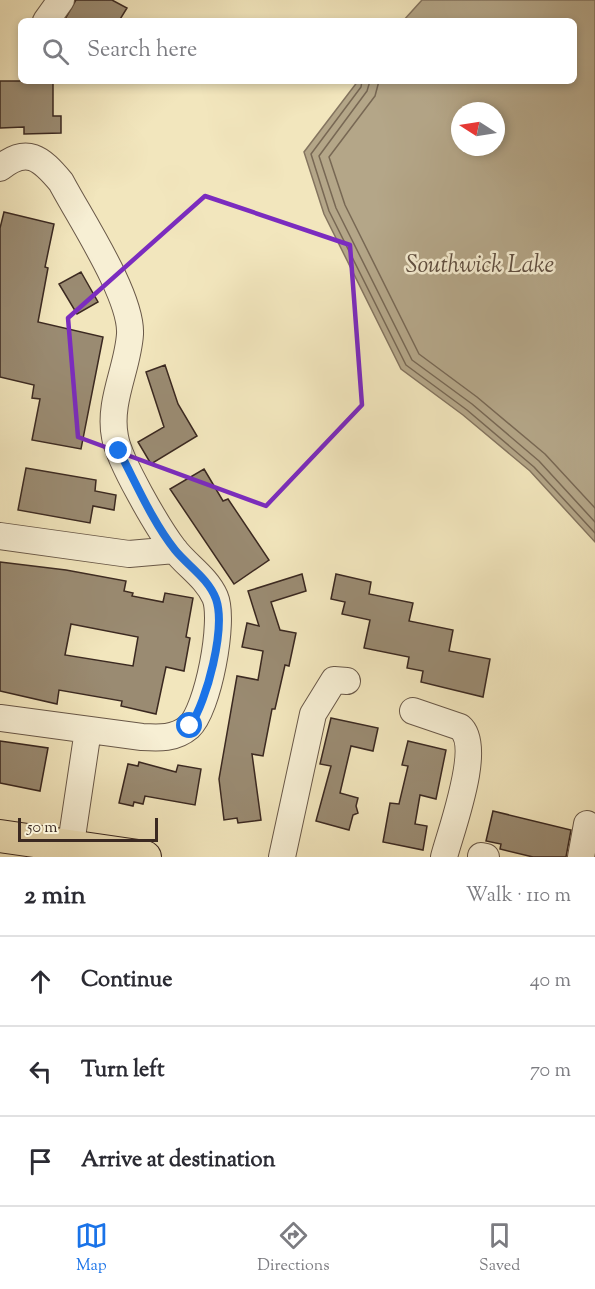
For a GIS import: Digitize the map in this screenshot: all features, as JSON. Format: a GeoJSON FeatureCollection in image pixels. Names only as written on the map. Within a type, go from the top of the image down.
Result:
{"type":"FeatureCollection","features":[{"type":"Feature","properties":{"kind":"main road"},"geometry":{"type":"LineString","coordinates":[[0,837],[70,851],[146,857]]}},
{"type":"Feature","properties":{"kind":"street"},"geometry":{"type":"LineString","coordinates":[[48,18],[60,0]]}},
{"type":"Feature","properties":{"kind":"street"},"geometry":{"type":"LineString","coordinates":[[0,168],[12,158],[21,156],[40,161],[52,171],[61,182],[125,305],[130,322],[130,337],[115,403],[115,436],[119,451],[175,550],[206,582],[219,611],[219,626],[199,713],[185,730],[164,738],[0,718]]}},
{"type":"Feature","properties":{"kind":"street"},"geometry":{"type":"LineString","coordinates":[[0,536],[129,554],[175,550]]}},
{"type":"Feature","properties":{"kind":"street"},"geometry":{"type":"LineString","coordinates":[[282,857],[313,714],[334,680],[348,681]]}},
{"type":"Feature","properties":{"kind":"street"},"geometry":{"type":"LineString","coordinates":[[413,711],[460,727],[466,732],[468,739],[469,760],[444,857]]}},
{"type":"Feature","properties":{"kind":"street"},"geometry":{"type":"LineString","coordinates":[[70,851],[88,730]]}},
{"type":"Feature","properties":{"kind":"street"},"geometry":{"type":"LineString","coordinates":[[581,857],[587,824]]}},
{"type":"Feature","properties":{"kind":"highlighted area"},"geometry":{"type":"Polygon","coordinates":[[[205,196],[350,245],[362,405],[266,506],[78,437],[68,318],[205,196]]]}},
{"type":"Feature","properties":{"kind":"water","name":"Southwick Lake"},"geometry":{"type":"Polygon","coordinates":[[[422,0],[595,0],[595,542],[530,471],[463,415],[401,369],[324,214],[304,152],[356,84],[577,84],[577,18],[406,18],[422,0]]]}},
{"type":"Feature","properties":{"kind":"building"},"geometry":{"type":"Polygon","coordinates":[[[76,0],[112,0],[127,8],[121,18],[66,18],[76,0]]]}},
{"type":"Feature","properties":{"kind":"building"},"geometry":{"type":"Polygon","coordinates":[[[0,81],[18,81],[18,84],[53,84],[53,116],[61,116],[61,133],[24,134],[24,127],[0,128],[0,81]]]}},
{"type":"Feature","properties":{"kind":"building"},"geometry":{"type":"Polygon","coordinates":[[[4,212],[54,224],[45,267],[48,268],[38,322],[103,337],[81,449],[32,440],[40,399],[32,398],[34,385],[0,377],[0,228],[4,212]]]}},
{"type":"Feature","properties":{"kind":"building"},"geometry":{"type":"Polygon","coordinates":[[[81,272],[98,302],[77,314],[59,284],[81,272]]]}},
{"type":"Feature","properties":{"kind":"building"},"geometry":{"type":"Polygon","coordinates":[[[165,365],[178,404],[197,436],[151,464],[138,442],[164,427],[146,372],[165,365]]]}},
{"type":"Feature","properties":{"kind":"building"},"geometry":{"type":"Polygon","coordinates":[[[26,468],[96,480],[95,491],[116,495],[114,510],[93,506],[90,523],[18,510],[26,468]]]}},
{"type":"Feature","properties":{"kind":"building"},"geometry":{"type":"Polygon","coordinates":[[[204,469],[223,501],[228,499],[269,560],[234,584],[170,489],[204,469]]]}},
{"type":"Feature","properties":{"kind":"building"},"geometry":{"type":"Polygon","coordinates":[[[0,562],[66,570],[126,581],[124,591],[133,593],[132,596],[163,602],[165,593],[193,598],[186,637],[190,638],[184,671],[166,667],[156,714],[121,706],[122,701],[59,690],[57,704],[0,691],[0,562]],[[71,624],[65,655],[133,666],[138,637],[71,624]]]}},
{"type":"Feature","properties":{"kind":"building"},"geometry":{"type":"Polygon","coordinates":[[[302,574],[306,591],[271,602],[280,630],[296,633],[289,666],[285,665],[275,709],[272,709],[263,756],[252,754],[261,820],[238,823],[237,818],[224,820],[219,779],[237,676],[258,680],[263,651],[242,647],[247,623],[259,626],[248,591],[302,574]]]}},
{"type":"Feature","properties":{"kind":"building"},"geometry":{"type":"Polygon","coordinates":[[[336,574],[371,582],[369,594],[413,603],[409,621],[453,630],[449,651],[490,659],[483,697],[421,682],[423,671],[407,668],[409,657],[364,648],[370,620],[342,614],[345,602],[331,599],[336,574]]]}},
{"type":"Feature","properties":{"kind":"building"},"geometry":{"type":"Polygon","coordinates":[[[331,718],[378,728],[373,751],[351,746],[340,793],[358,798],[356,806],[358,813],[353,815],[349,830],[316,821],[331,766],[320,764],[331,718]]]}},
{"type":"Feature","properties":{"kind":"building"},"geometry":{"type":"Polygon","coordinates":[[[0,741],[48,748],[40,791],[0,783],[0,741]]]}},
{"type":"Feature","properties":{"kind":"building"},"geometry":{"type":"Polygon","coordinates":[[[408,741],[446,750],[436,799],[420,795],[415,824],[427,826],[423,850],[383,842],[390,803],[399,804],[408,766],[402,765],[408,741]]]}},
{"type":"Feature","properties":{"kind":"building"},"geometry":{"type":"Polygon","coordinates":[[[139,762],[176,772],[178,765],[201,769],[195,805],[145,796],[143,804],[134,802],[133,806],[119,803],[128,764],[138,766],[139,762]]]}},
{"type":"Feature","properties":{"kind":"building"},"geometry":{"type":"Polygon","coordinates":[[[493,811],[571,830],[566,857],[533,857],[500,849],[501,844],[486,841],[493,811]]]}},
{"type":"Feature","properties":{"kind":"route"},"geometry":{"type":"LineString","coordinates":[[119,451],[156,520],[175,550],[206,582],[215,597],[219,611],[219,626],[206,692],[199,713],[190,726]]}}]}
